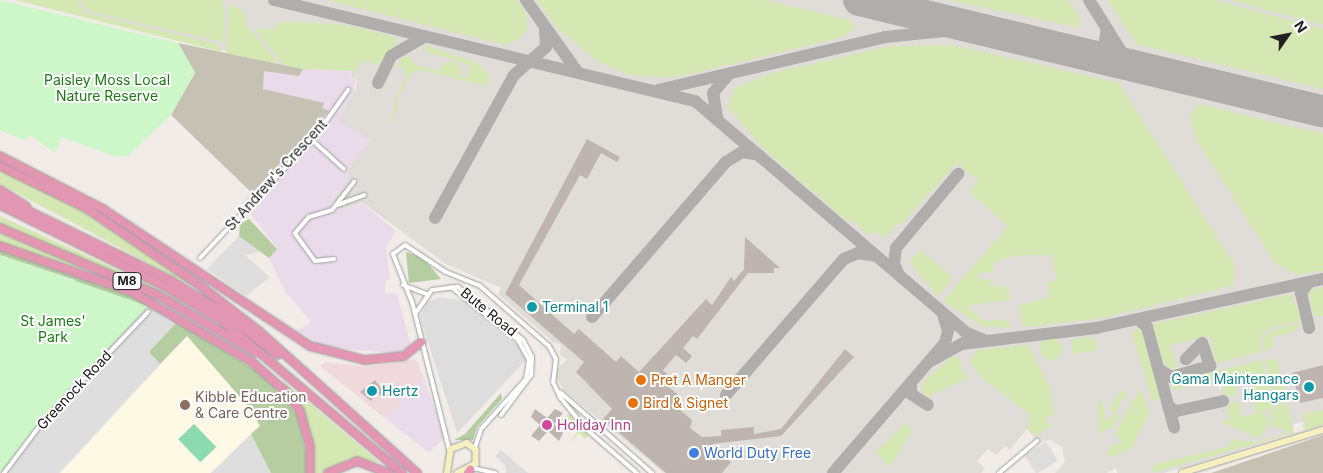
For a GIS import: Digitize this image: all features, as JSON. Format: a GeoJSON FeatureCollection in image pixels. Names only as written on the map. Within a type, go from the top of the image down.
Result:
{"type":"FeatureCollection","features":[{"type":"Feature","properties":{"kind":"highway"},"geometry":{"type":"LineString","coordinates":[[0,156],[84,197],[316,349],[345,358],[377,360],[408,354],[421,342]]}},
{"type":"Feature","properties":{"kind":"highway","name":"M8"},"geometry":{"type":"LineString","coordinates":[[0,166],[54,190],[112,225],[226,305],[417,473]]}},
{"type":"Feature","properties":{"kind":"highway","name":"M8"},"geometry":{"type":"LineString","coordinates":[[0,190],[213,305],[364,426]]}},
{"type":"Feature","properties":{"kind":"highway","name":"M8"},"geometry":{"type":"LineString","coordinates":[[0,198],[118,254]]}},
{"type":"Feature","properties":{"kind":"highway","name":"M8"},"geometry":{"type":"LineString","coordinates":[[0,205],[48,232]]}},
{"type":"Feature","properties":{"kind":"highway","name":"M8"},"geometry":{"type":"LineString","coordinates":[[0,210],[204,309],[311,394],[402,473]]}},
{"type":"Feature","properties":{"kind":"highway","name":"M8"},"geometry":{"type":"LineString","coordinates":[[1,228],[191,312],[311,394]]}},
{"type":"Feature","properties":{"kind":"highway"},"geometry":{"type":"LineString","coordinates":[[0,246],[132,292],[252,362],[285,391],[300,411],[310,447],[310,473]]}},
{"type":"Feature","properties":{"kind":"highway"},"geometry":{"type":"LineString","coordinates":[[328,473],[357,461],[389,473]]}},
{"type":"Feature","properties":{"kind":"street","name":"St Andrew's Crescent"},"geometry":{"type":"LineString","coordinates":[[200,258],[312,140],[348,90]]}},
{"type":"Feature","properties":{"kind":"street"},"geometry":{"type":"LineString","coordinates":[[312,140],[344,169]]}},
{"type":"Feature","properties":{"kind":"street"},"geometry":{"type":"LineString","coordinates":[[337,205],[354,182]]}},
{"type":"Feature","properties":{"kind":"street"},"geometry":{"type":"LineString","coordinates":[[334,259],[315,261],[295,236],[309,217],[364,195]]}},
{"type":"Feature","properties":{"kind":"street"},"geometry":{"type":"LineString","coordinates":[[447,473],[450,437],[415,316],[402,284],[393,254],[406,245],[413,247],[446,272],[479,285],[554,351],[555,386],[580,423],[637,473]]}},
{"type":"Feature","properties":{"kind":"street"},"geometry":{"type":"LineString","coordinates":[[402,284],[412,292],[426,294],[415,316]]}},
{"type":"Feature","properties":{"kind":"street","name":"Bute Road"},"geometry":{"type":"LineString","coordinates":[[426,294],[451,287],[523,343]]}},
{"type":"Feature","properties":{"kind":"street","name":"Greenock Road"},"geometry":{"type":"LineString","coordinates":[[4,473],[41,424],[148,312]]}},
{"type":"Feature","properties":{"kind":"street"},"geometry":{"type":"LineString","coordinates":[[501,415],[531,375],[532,356],[523,343]]}},
{"type":"Feature","properties":{"kind":"street"},"geometry":{"type":"LineString","coordinates":[[470,470],[481,429],[526,379],[529,360],[523,343]]}},
{"type":"Feature","properties":{"kind":"street"},"geometry":{"type":"LineString","coordinates":[[555,386],[652,473]]}},
{"type":"Feature","properties":{"kind":"street"},"geometry":{"type":"LineString","coordinates":[[1182,473],[1323,430]]}},
{"type":"Feature","properties":{"kind":"street"},"geometry":{"type":"LineString","coordinates":[[999,473],[1037,441]]}},
{"type":"Feature","properties":{"kind":"street"},"geometry":{"type":"LineString","coordinates":[[449,454],[462,442],[475,448]]}},
{"type":"Feature","properties":{"kind":"street"},"geometry":{"type":"LineString","coordinates":[[458,473],[470,470],[494,473]]}},
{"type":"Feature","properties":{"kind":"shaded area"},"geometry":{"type":"Polygon","coordinates":[[[17,0],[1323,0],[1323,422],[1307,427],[1303,422],[1293,424],[1294,433],[1164,473],[1118,473],[1115,468],[1107,473],[1055,473],[1065,462],[1062,447],[1050,440],[1039,443],[1027,429],[1010,450],[1005,446],[996,455],[988,449],[977,461],[985,468],[981,473],[664,473],[565,391],[556,378],[557,369],[567,360],[560,355],[561,344],[554,343],[498,294],[501,288],[446,264],[363,203],[342,209],[333,199],[346,185],[351,164],[370,140],[338,121],[356,89],[357,79],[351,78],[351,69],[284,65],[17,0]]]}},
{"type":"Feature","properties":{"kind":"shaded area"},"geometry":{"type":"Polygon","coordinates":[[[178,43],[303,69],[299,76],[264,71],[263,89],[324,103],[322,108],[329,111],[252,193],[171,115],[195,73],[178,43]]]}},
{"type":"Feature","properties":{"kind":"shaded area"},"geometry":{"type":"Polygon","coordinates":[[[303,69],[350,69],[350,78],[356,79],[354,88],[370,139],[346,185],[332,199],[343,209],[363,204],[396,231],[386,247],[390,279],[385,281],[385,293],[397,294],[411,346],[394,353],[324,347],[298,330],[311,322],[285,291],[269,258],[277,248],[242,203],[329,111],[322,108],[324,103],[263,90],[264,71],[299,76],[303,69]]]}},
{"type":"Feature","properties":{"kind":"shaded area"},"geometry":{"type":"Polygon","coordinates":[[[239,236],[261,252],[245,255],[270,277],[246,296],[207,269],[239,236]]]}},
{"type":"Feature","properties":{"kind":"shaded area"},"geometry":{"type":"Polygon","coordinates":[[[439,297],[466,301],[522,349],[525,361],[457,433],[420,317],[427,302],[439,297]]]}},
{"type":"Feature","properties":{"kind":"shaded area"},"geometry":{"type":"Polygon","coordinates":[[[148,306],[176,323],[149,352],[160,364],[59,473],[0,473],[61,397],[148,306]]]}},
{"type":"Feature","properties":{"kind":"shaded area","name":"Kibble Education & Care Centre"},"geometry":{"type":"Polygon","coordinates":[[[187,336],[227,376],[259,426],[210,473],[61,473],[187,336]]]}},
{"type":"Feature","properties":{"kind":"shaded area"},"geometry":{"type":"Polygon","coordinates":[[[416,359],[423,376],[419,383],[392,395],[401,403],[386,419],[320,366],[326,362],[367,367],[416,359]]]}},
{"type":"Feature","properties":{"kind":"shaded area"},"geometry":{"type":"Polygon","coordinates":[[[423,376],[445,437],[429,453],[386,419],[400,403],[392,395],[419,383],[423,376]]]}},
{"type":"Feature","properties":{"kind":"shaded area"},"geometry":{"type":"Polygon","coordinates":[[[251,434],[271,473],[211,473],[251,434]]]}},
{"type":"Feature","properties":{"kind":"shaded area"},"geometry":{"type":"Polygon","coordinates":[[[1323,435],[1323,473],[1211,473],[1303,442],[1323,435]]]}},
{"type":"Feature","properties":{"kind":"shaded area"},"geometry":{"type":"Polygon","coordinates":[[[1046,442],[1058,461],[1036,473],[1025,455],[1046,442]]]}},
{"type":"Feature","properties":{"kind":"shaded area"},"geometry":{"type":"Polygon","coordinates":[[[501,450],[528,473],[506,473],[505,465],[495,456],[501,450]]]}},
{"type":"Feature","properties":{"kind":"green space","name":"Paisley Moss Local Nature Reserve"},"geometry":{"type":"Polygon","coordinates":[[[0,0],[178,43],[195,72],[171,115],[128,156],[117,157],[61,137],[55,153],[30,135],[23,140],[0,130],[0,0]]]}},
{"type":"Feature","properties":{"kind":"green space"},"geometry":{"type":"Polygon","coordinates":[[[15,0],[78,0],[86,13],[217,44],[222,52],[15,0]]]}},
{"type":"Feature","properties":{"kind":"green space"},"geometry":{"type":"Polygon","coordinates":[[[81,0],[220,0],[224,2],[224,42],[91,12],[81,0]]]}},
{"type":"Feature","properties":{"kind":"green space"},"geometry":{"type":"Polygon","coordinates":[[[327,0],[517,0],[526,14],[527,28],[520,39],[505,45],[327,0]]]}},
{"type":"Feature","properties":{"kind":"green space"},"geometry":{"type":"Polygon","coordinates":[[[537,0],[764,0],[846,19],[853,22],[854,28],[843,37],[682,76],[629,75],[597,61],[557,28],[537,0]]]}},
{"type":"Feature","properties":{"kind":"green space"},"geometry":{"type":"Polygon","coordinates":[[[949,0],[1068,0],[1079,18],[1080,28],[949,0]]]}},
{"type":"Feature","properties":{"kind":"green space"},"geometry":{"type":"Polygon","coordinates":[[[1108,0],[1214,0],[1323,29],[1323,89],[1136,44],[1108,0]]]}},
{"type":"Feature","properties":{"kind":"green space"},"geometry":{"type":"Polygon","coordinates":[[[1230,0],[1323,0],[1323,25],[1230,0]]]}},
{"type":"Feature","properties":{"kind":"green space"},"geometry":{"type":"Polygon","coordinates":[[[229,4],[244,12],[246,24],[279,64],[226,53],[229,4]]]}},
{"type":"Feature","properties":{"kind":"green space"},"geometry":{"type":"Polygon","coordinates":[[[282,21],[346,25],[397,37],[396,44],[378,65],[363,60],[356,71],[303,69],[284,65],[254,28],[272,30],[282,21]]]}},
{"type":"Feature","properties":{"kind":"green space"},"geometry":{"type":"Polygon","coordinates":[[[423,44],[476,63],[489,74],[486,86],[421,70],[413,72],[397,100],[397,109],[389,130],[396,97],[406,78],[404,68],[397,67],[402,58],[409,57],[416,65],[439,71],[443,63],[455,61],[461,69],[460,77],[467,78],[471,65],[427,52],[423,44]]]}},
{"type":"Feature","properties":{"kind":"green space"},"geometry":{"type":"Polygon","coordinates":[[[952,45],[1119,83],[1234,264],[1234,285],[1102,318],[1023,327],[1019,306],[1049,297],[1048,282],[1056,281],[1052,255],[1020,255],[999,260],[998,267],[992,258],[994,272],[978,273],[979,281],[995,279],[987,286],[1004,286],[1012,299],[966,306],[984,321],[1005,319],[1013,328],[982,326],[943,301],[1008,226],[969,192],[979,181],[957,163],[900,226],[897,223],[885,237],[873,232],[870,235],[850,219],[847,221],[763,148],[728,108],[735,88],[772,73],[891,46],[952,45]]]}},
{"type":"Feature","properties":{"kind":"green space"},"geometry":{"type":"Polygon","coordinates":[[[1199,104],[1323,134],[1323,271],[1297,275],[1275,263],[1197,141],[1189,117],[1199,104]]]}},
{"type":"Feature","properties":{"kind":"green space"},"geometry":{"type":"Polygon","coordinates":[[[0,160],[57,185],[54,191],[203,292],[0,184],[0,160]]]}},
{"type":"Feature","properties":{"kind":"green space"},"geometry":{"type":"Polygon","coordinates":[[[0,216],[146,283],[192,308],[3,225],[0,232],[0,216]]]}},
{"type":"Feature","properties":{"kind":"green space"},"geometry":{"type":"Polygon","coordinates":[[[249,219],[277,249],[269,258],[239,236],[240,224],[249,219]]]}},
{"type":"Feature","properties":{"kind":"green space"},"geometry":{"type":"Polygon","coordinates":[[[0,234],[70,261],[99,274],[0,243],[0,234]]]}},
{"type":"Feature","properties":{"kind":"green space"},"geometry":{"type":"Polygon","coordinates":[[[0,249],[139,298],[266,377],[297,415],[308,459],[307,473],[271,473],[251,434],[260,426],[253,412],[187,336],[160,364],[149,352],[176,323],[148,306],[61,397],[0,473],[75,280],[0,255],[0,249]]]}},
{"type":"Feature","properties":{"kind":"green space"},"geometry":{"type":"Polygon","coordinates":[[[920,250],[950,275],[951,281],[938,296],[909,262],[920,250]]]}},
{"type":"Feature","properties":{"kind":"green space"},"geometry":{"type":"Polygon","coordinates":[[[406,252],[423,258],[441,279],[409,283],[406,252]]]}},
{"type":"Feature","properties":{"kind":"green space","name":"St James' Park"},"geometry":{"type":"Polygon","coordinates":[[[0,255],[148,306],[61,397],[0,473],[0,255]]]}},
{"type":"Feature","properties":{"kind":"green space"},"geometry":{"type":"Polygon","coordinates":[[[1323,287],[1323,315],[1314,317],[1309,291],[1323,287]]]}},
{"type":"Feature","properties":{"kind":"green space"},"geometry":{"type":"Polygon","coordinates":[[[1291,294],[1302,320],[1267,329],[1260,339],[1260,352],[1216,363],[1210,336],[1170,345],[1176,367],[1169,370],[1162,359],[1153,324],[1291,294]]]}},
{"type":"Feature","properties":{"kind":"green space"},"geometry":{"type":"Polygon","coordinates":[[[1302,322],[1294,332],[1272,337],[1274,346],[1263,352],[1263,340],[1270,331],[1302,322]]]}},
{"type":"Feature","properties":{"kind":"green space"},"geometry":{"type":"Polygon","coordinates":[[[1140,328],[1146,338],[1163,400],[1152,401],[1132,333],[1140,328]]]}},
{"type":"Feature","properties":{"kind":"green space"},"geometry":{"type":"Polygon","coordinates":[[[1089,337],[1095,340],[1098,350],[1072,354],[1072,340],[1089,337]]]}},
{"type":"Feature","properties":{"kind":"green space"},"geometry":{"type":"Polygon","coordinates":[[[1051,338],[1059,341],[1062,349],[1059,357],[1051,360],[1043,357],[1040,349],[1043,341],[1051,338]]]}},
{"type":"Feature","properties":{"kind":"green space"},"geometry":{"type":"Polygon","coordinates":[[[1028,345],[1050,388],[1054,416],[1046,417],[1047,424],[1053,424],[1036,436],[1026,428],[1032,424],[1027,420],[1031,415],[982,378],[970,362],[978,350],[1028,345]]]}},
{"type":"Feature","properties":{"kind":"green space"},"geometry":{"type":"Polygon","coordinates":[[[953,356],[960,358],[961,370],[968,378],[927,397],[921,390],[924,381],[953,356]]]}},
{"type":"Feature","properties":{"kind":"green space"},"geometry":{"type":"Polygon","coordinates":[[[1277,359],[1294,433],[1151,473],[1155,464],[1227,447],[1233,439],[1256,442],[1291,432],[1272,427],[1276,405],[1285,404],[1283,399],[1276,403],[1265,360],[1277,359]]]}},
{"type":"Feature","properties":{"kind":"green space"},"geometry":{"type":"Polygon","coordinates":[[[1262,360],[1274,413],[1272,419],[1268,408],[1262,412],[1271,422],[1258,438],[1221,422],[1230,419],[1226,404],[1238,401],[1242,417],[1257,413],[1248,373],[1233,376],[1237,394],[1225,397],[1220,379],[1173,390],[1172,382],[1262,360]]]}},
{"type":"Feature","properties":{"kind":"green space"},"geometry":{"type":"Polygon","coordinates":[[[282,380],[379,462],[348,459],[323,473],[312,473],[310,429],[282,380]]]}},
{"type":"Feature","properties":{"kind":"green space"},"geometry":{"type":"Polygon","coordinates":[[[1141,389],[1149,413],[1132,448],[1112,457],[1106,454],[1111,445],[1122,443],[1116,434],[1128,407],[1141,412],[1129,405],[1141,389]]]}},
{"type":"Feature","properties":{"kind":"green space"},"geometry":{"type":"Polygon","coordinates":[[[1121,390],[1126,392],[1127,398],[1123,397],[1115,412],[1119,415],[1112,429],[1104,429],[1100,438],[1097,405],[1102,400],[1105,421],[1114,416],[1109,409],[1121,390]]]}},
{"type":"Feature","properties":{"kind":"green space"},"geometry":{"type":"Polygon","coordinates":[[[501,393],[502,399],[477,427],[473,440],[454,440],[465,434],[501,393]]]}},
{"type":"Feature","properties":{"kind":"green space"},"geometry":{"type":"Polygon","coordinates":[[[1323,410],[1323,425],[1304,430],[1302,424],[1308,426],[1302,414],[1323,410]]]}},
{"type":"Feature","properties":{"kind":"green space"},"geometry":{"type":"Polygon","coordinates":[[[570,414],[589,434],[585,439],[579,433],[569,444],[577,432],[557,421],[570,414]]]}},
{"type":"Feature","properties":{"kind":"green space"},"geometry":{"type":"Polygon","coordinates":[[[907,423],[912,431],[890,467],[875,453],[907,423]]]}},
{"type":"Feature","properties":{"kind":"green space"},"geometry":{"type":"Polygon","coordinates":[[[194,424],[216,447],[200,462],[178,439],[194,424]]]}},
{"type":"Feature","properties":{"kind":"building","name":"Terminal 1"},"geometry":{"type":"Polygon","coordinates":[[[587,139],[620,157],[617,162],[601,153],[587,179],[580,175],[519,285],[574,334],[579,329],[616,362],[621,356],[639,372],[706,299],[712,305],[731,277],[734,281],[744,269],[745,237],[780,268],[774,268],[774,273],[748,273],[697,339],[693,336],[683,348],[692,356],[686,363],[676,355],[663,370],[668,375],[664,383],[681,397],[674,405],[692,420],[690,428],[702,437],[721,436],[721,430],[754,427],[754,434],[781,429],[845,349],[854,357],[781,436],[712,444],[731,462],[722,473],[666,473],[603,419],[612,409],[576,372],[584,362],[505,294],[587,139]]]}},
{"type":"Feature","properties":{"kind":"building","name":"Gama Maintenance Hangars"},"geometry":{"type":"Polygon","coordinates":[[[1323,365],[1323,398],[1300,403],[1292,373],[1323,365]]]}},
{"type":"Feature","properties":{"kind":"building","name":"Hertz"},"geometry":{"type":"Polygon","coordinates":[[[375,380],[385,394],[382,397],[377,393],[371,401],[360,392],[375,380]]]}},
{"type":"Feature","properties":{"kind":"building","name":"Holiday Inn"},"geometry":{"type":"Polygon","coordinates":[[[535,409],[547,418],[555,409],[563,413],[554,424],[563,433],[559,441],[548,431],[539,441],[531,436],[540,425],[531,417],[535,409]]]}},
{"type":"Feature","properties":{"kind":"taxiway"},"geometry":{"type":"LineString","coordinates":[[274,0],[695,101],[965,332],[986,341]]}},
{"type":"Feature","properties":{"kind":"taxiway"},"geometry":{"type":"LineString","coordinates":[[526,0],[577,71]]}},
{"type":"Feature","properties":{"kind":"taxiway"},"geometry":{"type":"LineString","coordinates":[[1089,0],[1124,56],[1145,68]]}},
{"type":"Feature","properties":{"kind":"taxiway"},"geometry":{"type":"LineString","coordinates":[[435,218],[514,75],[546,47],[545,27]]}},
{"type":"Feature","properties":{"kind":"taxiway"},"geometry":{"type":"LineString","coordinates":[[1084,54],[1104,47],[1107,29]]}},
{"type":"Feature","properties":{"kind":"taxiway"},"geometry":{"type":"LineString","coordinates":[[658,90],[885,37],[945,31],[1011,36]]}},
{"type":"Feature","properties":{"kind":"taxiway"},"geometry":{"type":"LineString","coordinates":[[378,83],[391,56],[425,36]]}},
{"type":"Feature","properties":{"kind":"taxiway"},"geometry":{"type":"LineString","coordinates":[[717,117],[713,93],[729,74]]}},
{"type":"Feature","properties":{"kind":"taxiway"},"geometry":{"type":"LineString","coordinates":[[592,317],[726,162],[742,152],[759,155]]}},
{"type":"Feature","properties":{"kind":"taxiway"},"geometry":{"type":"LineString","coordinates":[[899,275],[894,264],[896,248],[958,174]]}},
{"type":"Feature","properties":{"kind":"taxiway"},"geometry":{"type":"LineString","coordinates":[[726,395],[844,259],[858,253],[875,256]]}},
{"type":"Feature","properties":{"kind":"taxiway"},"geometry":{"type":"LineString","coordinates":[[929,362],[962,344],[1096,328],[1323,279]]}},
{"type":"Feature","properties":{"kind":"taxiway"},"geometry":{"type":"LineString","coordinates":[[1309,282],[1301,293],[1309,328]]}},
{"type":"Feature","properties":{"kind":"taxiway"},"geometry":{"type":"LineString","coordinates":[[833,473],[945,343],[948,331],[943,315]]}},
{"type":"Feature","properties":{"kind":"taxiway"},"geometry":{"type":"LineString","coordinates":[[1138,319],[1147,327],[1174,427]]}},
{"type":"Feature","properties":{"kind":"taxiway"},"geometry":{"type":"LineString","coordinates":[[1160,370],[1171,377],[1210,366],[1202,343],[1186,359]]}},
{"type":"Feature","properties":{"kind":"taxiway"},"geometry":{"type":"LineString","coordinates":[[911,383],[911,394],[928,405]]}},
{"type":"Feature","properties":{"kind":"taxiway"},"geometry":{"type":"LineString","coordinates":[[1169,407],[1177,411],[1223,401]]}},
{"type":"Feature","properties":{"kind":"runway"},"geometry":{"type":"LineString","coordinates":[[859,0],[1323,111]]}},
{"type":"Feature","properties":{"kind":"place","name":"Terminal 1"},"geometry":{"type":"Point","coordinates":[532,307]}},
{"type":"Feature","properties":{"kind":"place","name":"Pret A Manger"},"geometry":{"type":"Point","coordinates":[641,380]}},
{"type":"Feature","properties":{"kind":"place","name":"Gama Maintenance Hangars"},"geometry":{"type":"Point","coordinates":[1309,387]}},
{"type":"Feature","properties":{"kind":"place","name":"Hertz"},"geometry":{"type":"Point","coordinates":[372,391]}},
{"type":"Feature","properties":{"kind":"place","name":"Bird & Signet"},"geometry":{"type":"Point","coordinates":[633,403]}},
{"type":"Feature","properties":{"kind":"place","name":"Kibble Education & Care Centre"},"geometry":{"type":"Point","coordinates":[185,405]}},
{"type":"Feature","properties":{"kind":"place","name":"Holiday Inn"},"geometry":{"type":"Point","coordinates":[547,425]}},
{"type":"Feature","properties":{"kind":"place","name":"World Duty Free"},"geometry":{"type":"Point","coordinates":[694,453]}}]}
